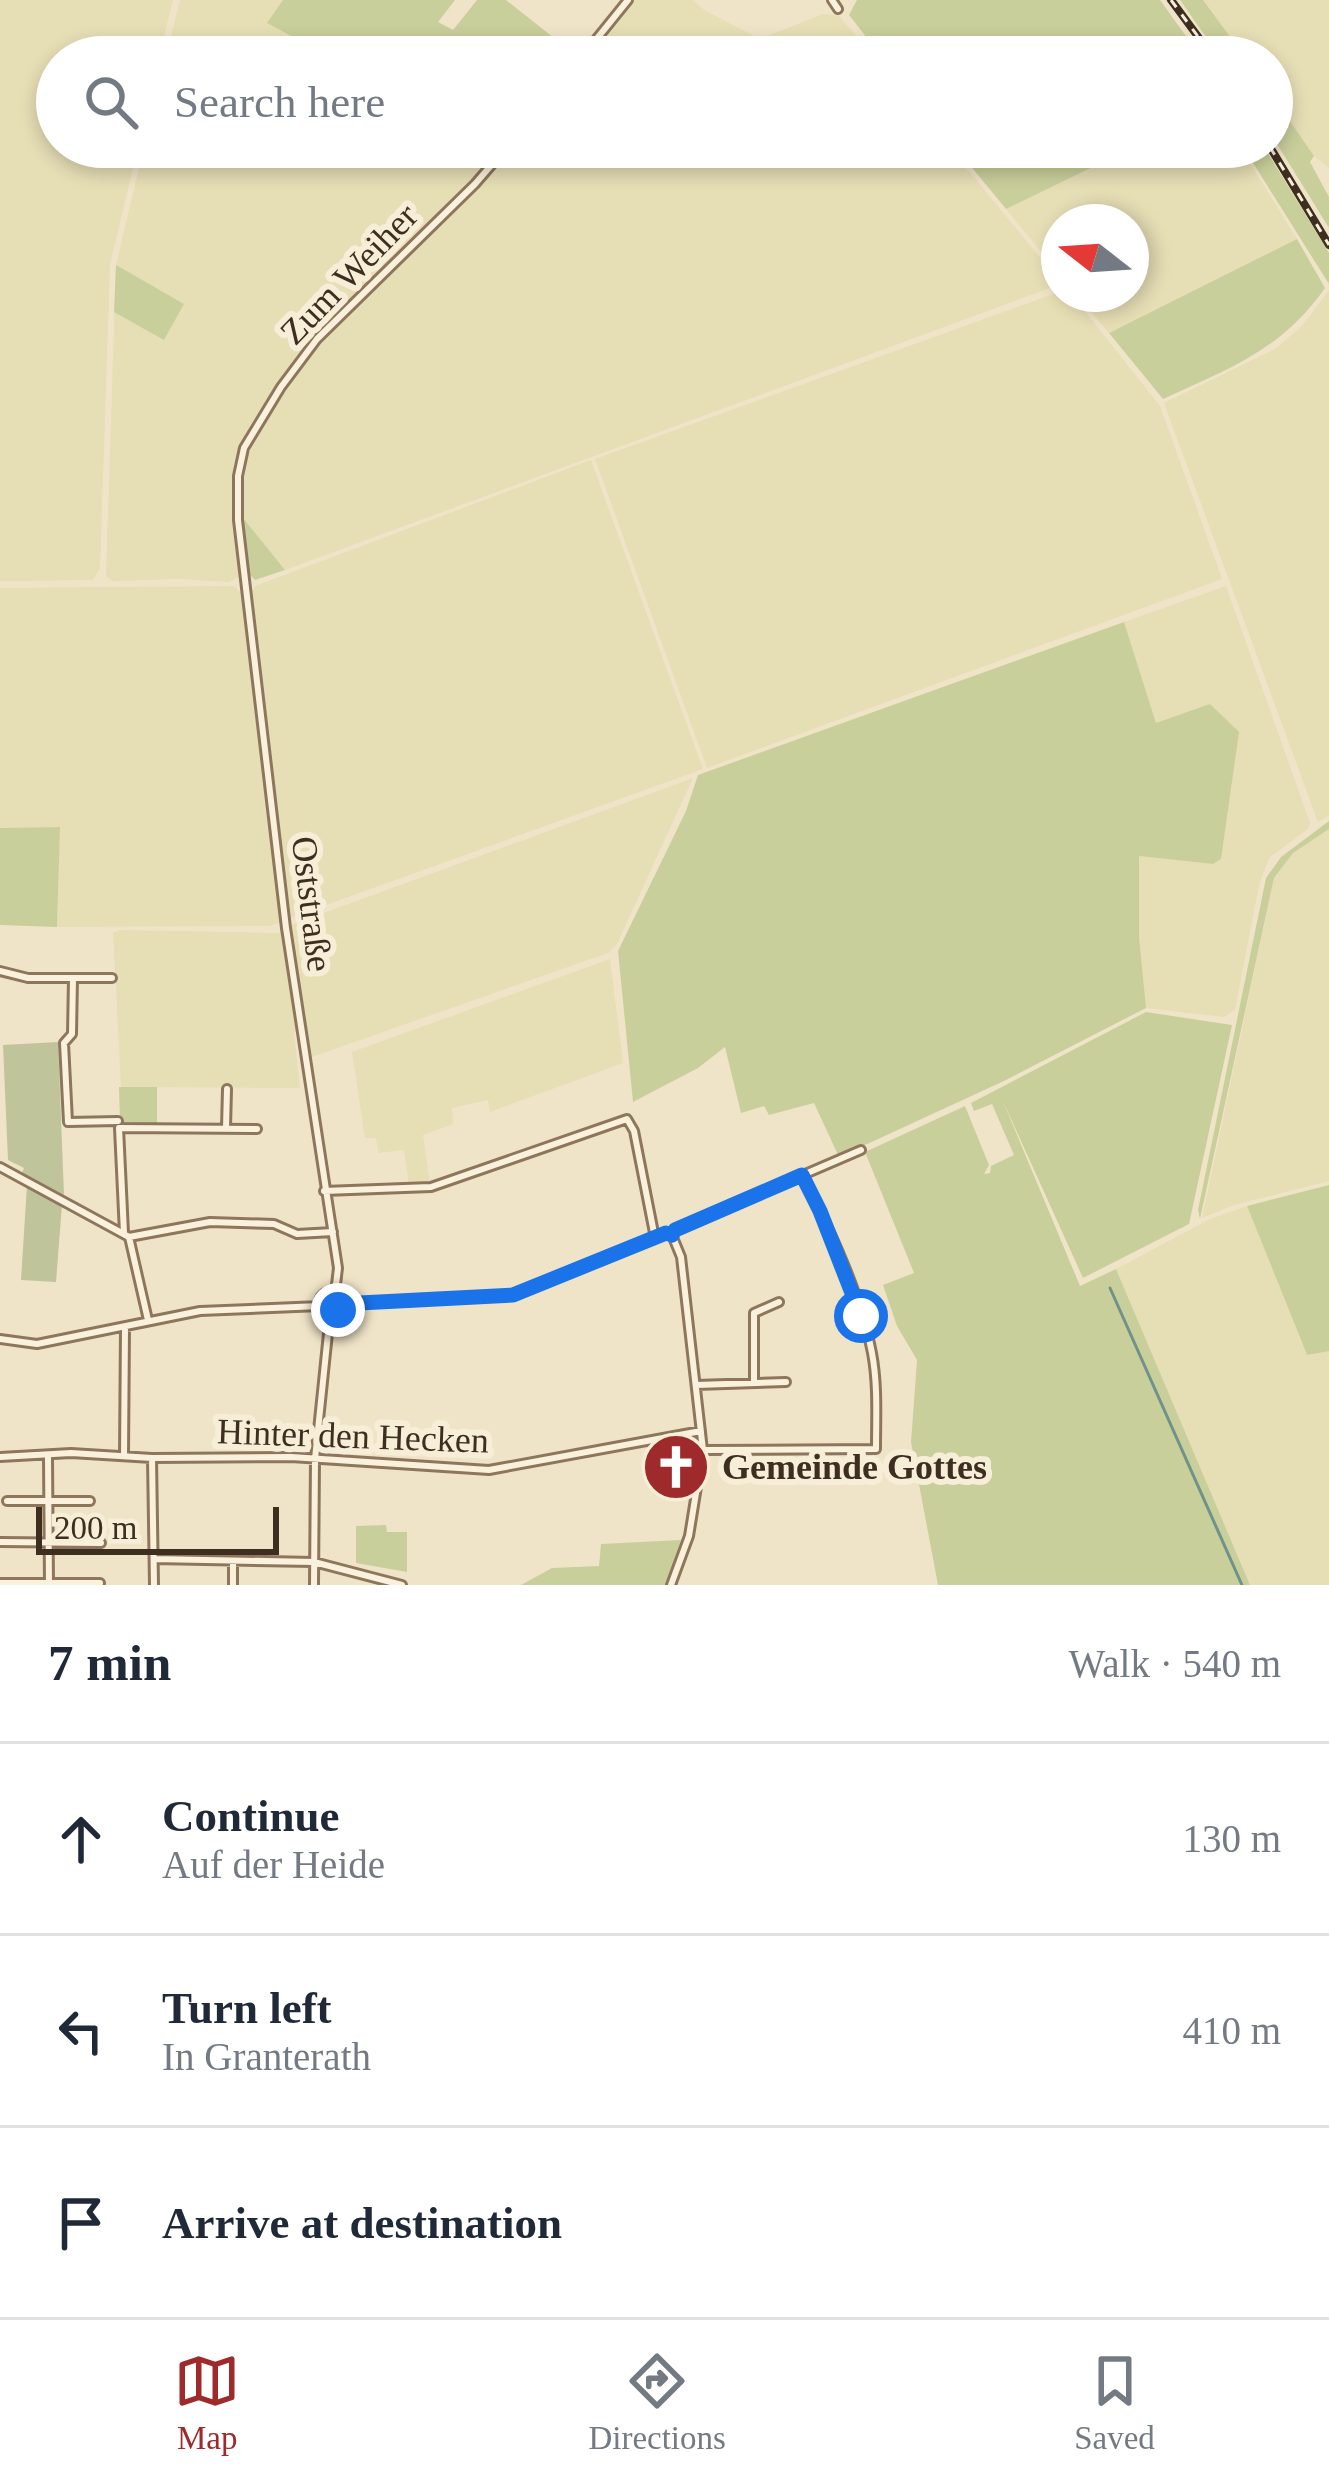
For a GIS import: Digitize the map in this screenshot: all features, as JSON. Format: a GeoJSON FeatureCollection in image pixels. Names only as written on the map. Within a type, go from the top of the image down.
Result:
{"type":"FeatureCollection","features":[{"type":"Feature","properties":{"kind":"street"},"geometry":{"type":"LineString","coordinates":[[599,36],[628,0]]}},
{"type":"Feature","properties":{"kind":"street"},"geometry":{"type":"LineString","coordinates":[[832,0],[838,9]]}},
{"type":"Feature","properties":{"kind":"street","name":"Zum Weiher"},"geometry":{"type":"LineString","coordinates":[[238,520],[238,476],[244,448],[281,387],[316,339],[489,168]]}},
{"type":"Feature","properties":{"kind":"street","name":"Oststraße"},"geometry":{"type":"LineString","coordinates":[[238,520],[286,928],[338,1268],[334,1293]]}},
{"type":"Feature","properties":{"kind":"street"},"geometry":{"type":"LineString","coordinates":[[0,971],[28,978],[112,978]]}},
{"type":"Feature","properties":{"kind":"street"},"geometry":{"type":"LineString","coordinates":[[73,978],[72,1034],[64,1043],[68,1122],[118,1120]]}},
{"type":"Feature","properties":{"kind":"street"},"geometry":{"type":"LineString","coordinates":[[226,1128],[227,1089]]}},
{"type":"Feature","properties":{"kind":"street"},"geometry":{"type":"LineString","coordinates":[[324,1191],[431,1187],[627,1119],[634,1131],[656,1238]]}},
{"type":"Feature","properties":{"kind":"street"},"geometry":{"type":"LineString","coordinates":[[148,1320],[127,1235],[118,1128],[257,1130]]}},
{"type":"Feature","properties":{"kind":"street"},"geometry":{"type":"LineString","coordinates":[[314,1585],[315,1459],[330,1314],[340,1304],[513,1295],[672,1235],[861,1150]]}},
{"type":"Feature","properties":{"kind":"street"},"geometry":{"type":"LineString","coordinates":[[0,1167],[127,1235],[210,1222],[274,1224],[297,1234],[333,1232]]}},
{"type":"Feature","properties":{"kind":"street"},"geometry":{"type":"LineString","coordinates":[[703,1450],[877,1449],[876,1388],[868,1336],[802,1175]]}},
{"type":"Feature","properties":{"kind":"street"},"geometry":{"type":"LineString","coordinates":[[671,1585],[689,1536],[703,1450],[681,1257],[672,1235]]}},
{"type":"Feature","properties":{"kind":"street"},"geometry":{"type":"LineString","coordinates":[[320,1306],[322,1295],[334,1293],[340,1304]]}},
{"type":"Feature","properties":{"kind":"street"},"geometry":{"type":"LineString","coordinates":[[754,1382],[754,1313],[779,1302]]}},
{"type":"Feature","properties":{"kind":"street"},"geometry":{"type":"LineString","coordinates":[[0,1339],[37,1344],[200,1311],[320,1306],[330,1314]]}},
{"type":"Feature","properties":{"kind":"street"},"geometry":{"type":"LineString","coordinates":[[124,1326],[124,1456]]}},
{"type":"Feature","properties":{"kind":"street"},"geometry":{"type":"LineString","coordinates":[[696,1384],[786,1382]]}},
{"type":"Feature","properties":{"kind":"street","name":"Hinter den Hecken"},"geometry":{"type":"LineString","coordinates":[[0,1456],[315,1459],[490,1470],[701,1431]]}},
{"type":"Feature","properties":{"kind":"street"},"geometry":{"type":"LineString","coordinates":[[48,1455],[49,1584]]}},
{"type":"Feature","properties":{"kind":"street"},"geometry":{"type":"LineString","coordinates":[[152,1459],[154,1585]]}},
{"type":"Feature","properties":{"kind":"street"},"geometry":{"type":"LineString","coordinates":[[7,1501],[90,1501]]}},
{"type":"Feature","properties":{"kind":"street"},"geometry":{"type":"LineString","coordinates":[[0,1542],[101,1543]]}},
{"type":"Feature","properties":{"kind":"street"},"geometry":{"type":"LineString","coordinates":[[154,1559],[314,1562],[402,1585]]}},
{"type":"Feature","properties":{"kind":"street"},"geometry":{"type":"LineString","coordinates":[[233,1561],[233,1585]]}},
{"type":"Feature","properties":{"kind":"street"},"geometry":{"type":"LineString","coordinates":[[0,1583],[100,1583]]}},
{"type":"Feature","properties":{"kind":"shaded area"},"geometry":{"type":"Polygon","coordinates":[[[0,0],[173,0],[164,36],[36,36],[36,168],[133,168],[110,265],[100,568],[93,580],[0,581],[0,0]]]}},
{"type":"Feature","properties":{"kind":"shaded area"},"geometry":{"type":"Polygon","coordinates":[[[180,0],[283,0],[268,23],[292,36],[171,36],[180,0]]]}},
{"type":"Feature","properties":{"kind":"shaded area"},"geometry":{"type":"Polygon","coordinates":[[[634,0],[693,0],[754,36],[604,36],[634,0]]]}},
{"type":"Feature","properties":{"kind":"shaded area"},"geometry":{"type":"Polygon","coordinates":[[[1203,0],[1329,0],[1329,168],[1314,156],[1293,126],[1293,36],[1230,36],[1203,0]]]}},
{"type":"Feature","properties":{"kind":"shaded area"},"geometry":{"type":"Polygon","coordinates":[[[823,14],[838,15],[856,36],[768,36],[823,14]]]}},
{"type":"Feature","properties":{"kind":"shaded area"},"geometry":{"type":"Polygon","coordinates":[[[139,168],[484,168],[302,348],[250,425],[232,478],[239,577],[229,582],[113,581],[106,576],[116,265],[139,168]]]}},
{"type":"Feature","properties":{"kind":"shaded area"},"geometry":{"type":"Polygon","coordinates":[[[493,168],[966,168],[1041,259],[1041,291],[285,570],[243,518],[243,472],[247,450],[261,424],[315,345],[493,168]]]}},
{"type":"Feature","properties":{"kind":"shaded area"},"geometry":{"type":"Polygon","coordinates":[[[1091,168],[1253,168],[1297,239],[1109,333],[1091,312],[1149,312],[1149,204],[1041,204],[1041,251],[1006,209],[1091,168]]]}},
{"type":"Feature","properties":{"kind":"shaded area"},"geometry":{"type":"Polygon","coordinates":[[[1329,290],[1329,816],[1318,822],[1164,403],[1275,349],[1302,326],[1329,290]]]}},
{"type":"Feature","properties":{"kind":"shaded area"},"geometry":{"type":"Polygon","coordinates":[[[1041,298],[1041,312],[1086,312],[1160,406],[1222,579],[707,768],[595,459],[1041,298]]]}},
{"type":"Feature","properties":{"kind":"shaded area"},"geometry":{"type":"Polygon","coordinates":[[[591,460],[703,769],[290,918],[250,595],[255,586],[591,460]]]}},
{"type":"Feature","properties":{"kind":"shaded area"},"geometry":{"type":"Polygon","coordinates":[[[234,586],[242,594],[281,922],[270,926],[57,927],[60,827],[0,828],[0,588],[234,586]]]}},
{"type":"Feature","properties":{"kind":"shaded area"},"geometry":{"type":"Polygon","coordinates":[[[1226,586],[1310,823],[1269,858],[1259,885],[1235,1010],[1224,1017],[1146,1008],[1139,936],[1139,856],[1212,864],[1221,859],[1156,723],[1124,622],[1226,586]]]}},
{"type":"Feature","properties":{"kind":"shaded area"},"geometry":{"type":"Polygon","coordinates":[[[693,778],[617,944],[608,953],[309,1058],[291,925],[693,778]]]}},
{"type":"Feature","properties":{"kind":"shaded area"},"geometry":{"type":"Polygon","coordinates":[[[1329,829],[1329,1181],[1202,1218],[1274,878],[1293,853],[1329,829]]]}},
{"type":"Feature","properties":{"kind":"shaded area"},"geometry":{"type":"Polygon","coordinates":[[[113,933],[281,933],[297,1030],[300,1088],[121,1087],[113,933]]]}},
{"type":"Feature","properties":{"kind":"shaded area"},"geometry":{"type":"Polygon","coordinates":[[[610,959],[623,1063],[490,1112],[488,1100],[452,1108],[453,1124],[423,1135],[430,1183],[409,1185],[404,1150],[378,1153],[376,1138],[365,1138],[352,1052],[610,959]]]}},
{"type":"Feature","properties":{"kind":"shaded area"},"geometry":{"type":"Polygon","coordinates":[[[1247,1206],[1306,1354],[1329,1351],[1329,1585],[1250,1585],[1116,1269],[1210,1219],[1247,1206]]]}},
{"type":"Feature","properties":{"kind":"green space"},"geometry":{"type":"Polygon","coordinates":[[[283,0],[455,0],[438,22],[453,30],[477,0],[506,0],[551,36],[291,36],[267,23],[283,0]]]}},
{"type":"Feature","properties":{"kind":"green space"},"geometry":{"type":"Polygon","coordinates":[[[857,0],[1160,0],[1186,36],[866,36],[849,15],[857,0]]]}},
{"type":"Feature","properties":{"kind":"green space"},"geometry":{"type":"Polygon","coordinates":[[[1180,0],[1203,0],[1230,36],[1205,36],[1180,0]]]}},
{"type":"Feature","properties":{"kind":"green space"},"geometry":{"type":"Polygon","coordinates":[[[1293,126],[1314,156],[1310,162],[1329,197],[1329,228],[1292,168],[1293,126]]]}},
{"type":"Feature","properties":{"kind":"green space"},"geometry":{"type":"Polygon","coordinates":[[[972,168],[1091,168],[1006,209],[972,168]]]}},
{"type":"Feature","properties":{"kind":"green space"},"geometry":{"type":"Polygon","coordinates":[[[1256,168],[1277,168],[1329,253],[1329,284],[1256,168]]]}},
{"type":"Feature","properties":{"kind":"green space"},"geometry":{"type":"Polygon","coordinates":[[[1297,239],[1325,288],[1291,327],[1231,367],[1163,399],[1109,333],[1297,239]]]}},
{"type":"Feature","properties":{"kind":"green space"},"geometry":{"type":"Polygon","coordinates":[[[116,265],[184,304],[164,340],[114,312],[116,265]]]}},
{"type":"Feature","properties":{"kind":"green space"},"geometry":{"type":"Polygon","coordinates":[[[243,518],[285,570],[255,580],[248,573],[243,518]]]}},
{"type":"Feature","properties":{"kind":"green space"},"geometry":{"type":"Polygon","coordinates":[[[1124,622],[1156,723],[1210,704],[1239,732],[1221,859],[1213,864],[1139,856],[1139,936],[1146,1008],[1004,1081],[839,1157],[814,1103],[769,1115],[764,1106],[741,1113],[725,1047],[698,1068],[633,1102],[618,951],[686,811],[698,775],[1124,622]]]}},
{"type":"Feature","properties":{"kind":"green space"},"geometry":{"type":"Polygon","coordinates":[[[1329,821],[1329,829],[1293,853],[1274,878],[1200,1219],[1198,1210],[1266,878],[1281,857],[1329,821]]]}},
{"type":"Feature","properties":{"kind":"green space"},"geometry":{"type":"Polygon","coordinates":[[[60,827],[57,927],[0,925],[0,828],[60,827]]]}},
{"type":"Feature","properties":{"kind":"green space"},"geometry":{"type":"Polygon","coordinates":[[[1146,1012],[1232,1025],[1189,1224],[1083,1278],[1002,1099],[1080,1286],[1116,1269],[1250,1585],[938,1585],[911,1442],[917,1360],[897,1326],[883,1285],[914,1273],[865,1152],[965,1106],[989,1165],[984,1174],[990,1173],[991,1166],[1014,1155],[992,1104],[974,1111],[971,1103],[1146,1012]]]}},
{"type":"Feature","properties":{"kind":"green space"},"geometry":{"type":"Polygon","coordinates":[[[58,1042],[64,1195],[22,1173],[24,1168],[8,1160],[3,1045],[58,1042]]]}},
{"type":"Feature","properties":{"kind":"green space"},"geometry":{"type":"Polygon","coordinates":[[[119,1087],[157,1087],[157,1123],[120,1123],[119,1087]]]}},
{"type":"Feature","properties":{"kind":"green space"},"geometry":{"type":"Polygon","coordinates":[[[27,1185],[62,1205],[56,1282],[21,1280],[27,1185]]]}},
{"type":"Feature","properties":{"kind":"green space"},"geometry":{"type":"Polygon","coordinates":[[[1329,1185],[1329,1351],[1307,1355],[1247,1206],[1329,1185]]]}},
{"type":"Feature","properties":{"kind":"green space"},"geometry":{"type":"Polygon","coordinates":[[[386,1525],[387,1532],[407,1532],[407,1572],[356,1563],[356,1526],[386,1525]]]}},
{"type":"Feature","properties":{"kind":"green space"},"geometry":{"type":"Polygon","coordinates":[[[681,1540],[665,1585],[521,1585],[552,1568],[599,1566],[601,1544],[681,1540]]]}},
{"type":"Feature","properties":{"kind":"waterway"},"geometry":{"type":"LineString","coordinates":[[1110,1288],[1242,1585]]}},
{"type":"Feature","properties":{"kind":"railway"},"geometry":{"type":"LineString","coordinates":[[1171,0],[1198,36]]}},
{"type":"Feature","properties":{"kind":"railway"},"geometry":{"type":"LineString","coordinates":[[1283,168],[1329,245]]}},
{"type":"Feature","properties":{"kind":"place","name":"Gemeinde Gottes"},"geometry":{"type":"Point","coordinates":[676,1467]}},
{"type":"Feature","properties":{"kind":"route"},"geometry":{"type":"LineString","coordinates":[[338,1310],[340,1304],[513,1295],[666,1233],[672,1235],[802,1175],[861,1316]]}}]}
